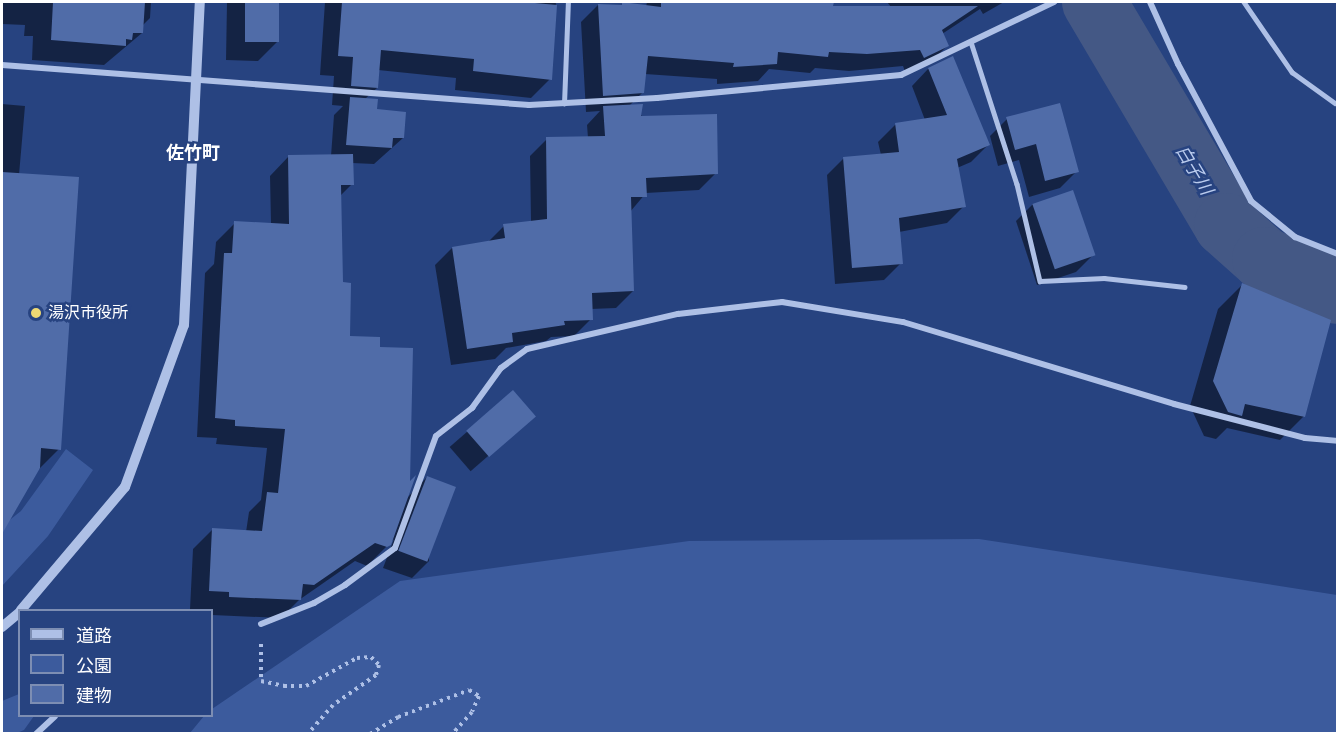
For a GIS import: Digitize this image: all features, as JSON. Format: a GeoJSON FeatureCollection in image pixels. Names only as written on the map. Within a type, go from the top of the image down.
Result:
{"type":"FeatureCollection","features":[{"type":"Feature","properties":{"kind":"street"},"geometry":{"type":"LineString","coordinates":[[26,609],[125,487],[184,326],[200,2]]}},
{"type":"Feature","properties":{"kind":"street"},"geometry":{"type":"LineString","coordinates":[[2,65],[195,82],[529,105],[564,104],[657,98],[901,75],[1054,2]]}},
{"type":"Feature","properties":{"kind":"street"},"geometry":{"type":"LineString","coordinates":[[1150,2],[1178,64],[1251,201],[1295,237],[1338,254]]}},
{"type":"Feature","properties":{"kind":"street"},"geometry":{"type":"LineString","coordinates":[[261,624],[314,603],[345,585],[395,548],[436,436],[472,408],[501,368],[527,349],[678,314],[782,302],[903,322],[1173,404],[1305,438],[1338,441]]}},
{"type":"Feature","properties":{"kind":"street"},"geometry":{"type":"LineString","coordinates":[[2,627],[18,615]]}},
{"type":"Feature","properties":{"kind":"street"},"geometry":{"type":"LineString","coordinates":[[36,734],[54,717]]}},
{"type":"Feature","properties":{"kind":"lane"},"geometry":{"type":"LineString","coordinates":[[564,104],[568,2]]}},
{"type":"Feature","properties":{"kind":"lane"},"geometry":{"type":"LineString","coordinates":[[1244,2],[1292,72],[1335,103]]}},
{"type":"Feature","properties":{"kind":"lane"},"geometry":{"type":"LineString","coordinates":[[971,42],[1017,184],[1040,281],[1104,278],[1185,287]]}},
{"type":"Feature","properties":{"kind":"path"},"geometry":{"type":"LineString","coordinates":[[261,624],[261,681],[284,686],[306,686],[357,658],[372,657],[379,665],[376,675],[333,705],[308,734]]}},
{"type":"Feature","properties":{"kind":"path"},"geometry":{"type":"LineString","coordinates":[[370,734],[398,717],[469,690],[479,696],[472,712],[452,734]]}},
{"type":"Feature","properties":{"kind":"green space"},"geometry":{"type":"Polygon","coordinates":[[[66,449],[93,470],[48,536],[2,586],[2,526],[21,511],[66,449]]]}},
{"type":"Feature","properties":{"kind":"green space"},"geometry":{"type":"Polygon","coordinates":[[[979,539],[1337,595],[1337,733],[190,733],[203,717],[213,717],[213,708],[400,581],[689,541],[979,539]]]}},
{"type":"Feature","properties":{"kind":"green space"},"geometry":{"type":"Polygon","coordinates":[[[18,694],[18,717],[33,717],[24,730],[17,733],[2,733],[2,701],[18,694]]]}},
{"type":"Feature","properties":{"kind":"building"},"geometry":{"type":"Polygon","coordinates":[[[53,2],[145,2],[143,33],[133,33],[132,40],[126,39],[126,46],[51,40],[53,2]]]}},
{"type":"Feature","properties":{"kind":"building"},"geometry":{"type":"Polygon","coordinates":[[[245,2],[279,2],[279,42],[245,42],[245,2]]]}},
{"type":"Feature","properties":{"kind":"building"},"geometry":{"type":"Polygon","coordinates":[[[342,2],[524,2],[557,5],[552,80],[473,71],[474,59],[381,50],[378,88],[351,86],[353,57],[338,56],[342,2]]]}},
{"type":"Feature","properties":{"kind":"building"},"geometry":{"type":"Polygon","coordinates":[[[622,2],[661,7],[661,2],[834,2],[833,6],[978,6],[942,30],[949,46],[924,58],[920,50],[867,54],[829,52],[828,57],[778,52],[777,64],[733,67],[734,63],[648,56],[644,93],[603,96],[598,4],[622,5],[622,2]]]}},
{"type":"Feature","properties":{"kind":"building"},"geometry":{"type":"Polygon","coordinates":[[[953,56],[990,145],[957,159],[966,207],[899,218],[903,264],[852,268],[843,157],[899,152],[895,123],[947,115],[928,68],[953,56]]]}},
{"type":"Feature","properties":{"kind":"building"},"geometry":{"type":"Polygon","coordinates":[[[350,97],[378,99],[377,109],[406,112],[404,138],[393,138],[392,148],[346,145],[350,97]]]}},
{"type":"Feature","properties":{"kind":"building"},"geometry":{"type":"Polygon","coordinates":[[[1060,103],[1079,172],[1045,181],[1036,144],[1015,150],[1006,117],[1060,103]]]}},
{"type":"Feature","properties":{"kind":"building"},"geometry":{"type":"Polygon","coordinates":[[[643,104],[641,116],[717,114],[718,174],[646,178],[647,197],[631,197],[634,291],[592,293],[593,320],[564,321],[565,325],[512,333],[513,342],[467,349],[452,247],[505,238],[503,224],[547,219],[546,137],[605,136],[603,106],[643,104]]]}},
{"type":"Feature","properties":{"kind":"building"},"geometry":{"type":"Polygon","coordinates":[[[353,154],[354,185],[341,185],[343,282],[351,283],[350,336],[380,337],[380,347],[413,348],[410,481],[416,475],[391,545],[387,547],[375,543],[314,585],[303,584],[301,600],[229,597],[229,592],[209,591],[212,528],[262,531],[267,492],[278,493],[285,429],[235,426],[235,420],[215,418],[224,253],[232,253],[234,221],[289,224],[288,155],[353,154]]]}},
{"type":"Feature","properties":{"kind":"building","name":"湯沢市役所"},"geometry":{"type":"Polygon","coordinates":[[[2,172],[79,177],[61,450],[41,448],[40,468],[2,534],[2,172]]]}},
{"type":"Feature","properties":{"kind":"building"},"geometry":{"type":"Polygon","coordinates":[[[1073,190],[1095,255],[1055,269],[1032,204],[1073,190]]]}},
{"type":"Feature","properties":{"kind":"building"},"geometry":{"type":"Polygon","coordinates":[[[1242,283],[1331,320],[1305,417],[1245,404],[1242,416],[1228,412],[1213,381],[1242,283]]]}},
{"type":"Feature","properties":{"kind":"building"},"geometry":{"type":"Polygon","coordinates":[[[513,390],[536,416],[489,457],[466,431],[513,390]]]}},
{"type":"Feature","properties":{"kind":"building"},"geometry":{"type":"Polygon","coordinates":[[[427,476],[456,487],[427,562],[398,551],[427,476]]]}},
{"type":"Feature","properties":{"kind":"waterway","name":"白子川"},"geometry":{"type":"LineString","coordinates":[[1094,2],[1226,225],[1264,259],[1338,292]]}},
{"type":"Feature","properties":{"kind":"place","name":"湯沢市役所"},"geometry":{"type":"Point","coordinates":[36,313]}},
{"type":"Feature","properties":{"kind":"district","name":"佐竹町"},"geometry":{"type":"Point","coordinates":[193,153]}}]}
